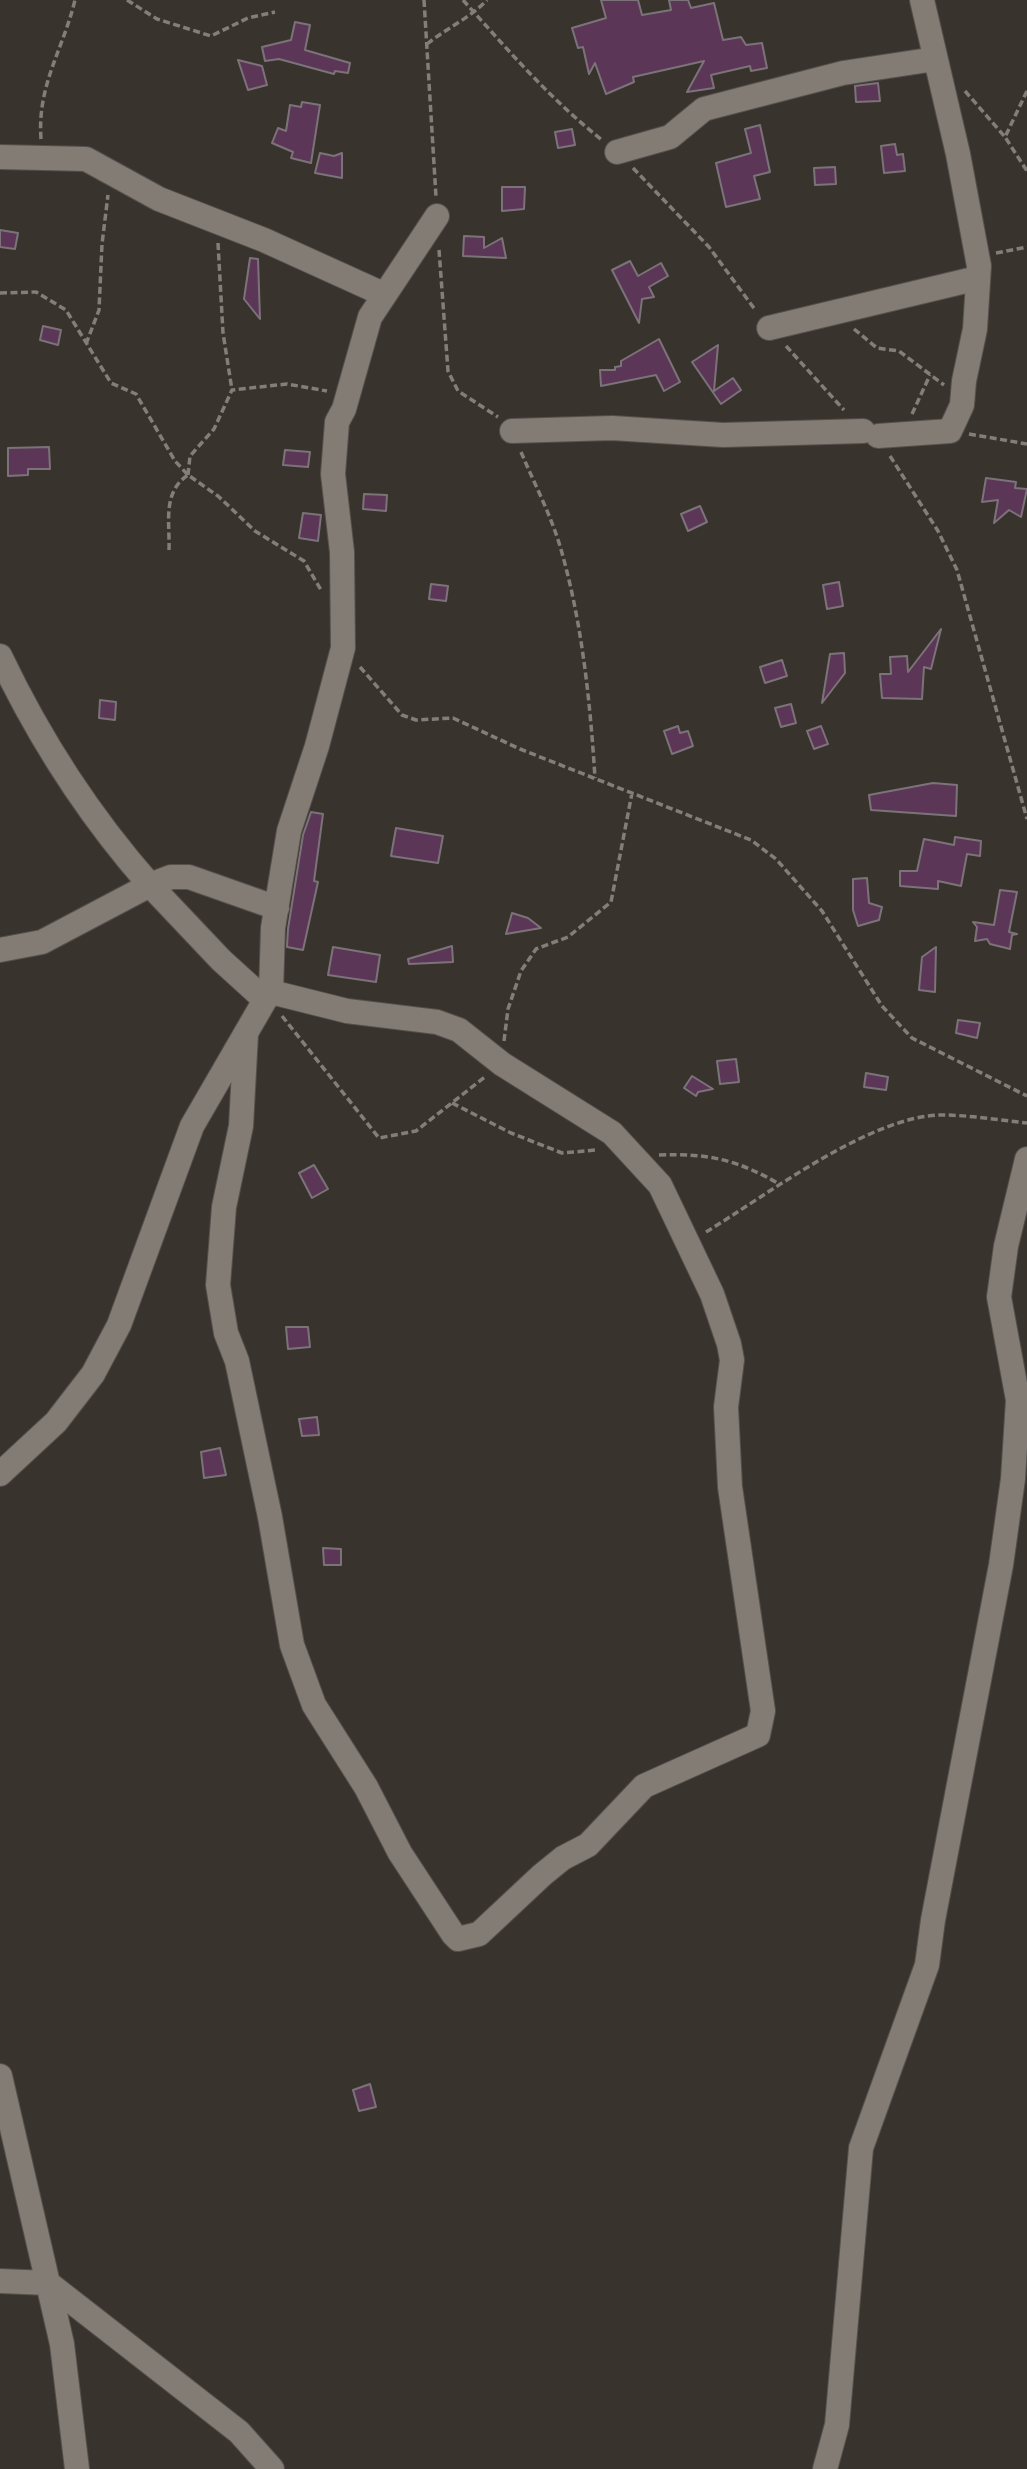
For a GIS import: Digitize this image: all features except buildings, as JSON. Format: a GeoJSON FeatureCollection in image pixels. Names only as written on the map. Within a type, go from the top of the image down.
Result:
{"type":"FeatureCollection","features":[{"type":"Feature","properties":{"kind":"street"},"geometry":{"type":"LineString","coordinates":[[512,431],[612,428],[723,435],[871,434],[950,430],[962,405],[975,329],[977,268],[958,154],[922,0]]}},
{"type":"Feature","properties":{"kind":"street"},"geometry":{"type":"LineString","coordinates":[[617,152],[670,137],[704,109],[843,73],[935,59]]}},
{"type":"Feature","properties":{"kind":"street"},"geometry":{"type":"LineString","coordinates":[[0,158],[86,159],[159,199],[219,222],[383,294]]}},
{"type":"Feature","properties":{"kind":"street"},"geometry":{"type":"LineString","coordinates":[[0,1474],[56,1422],[93,1374],[119,1325],[192,1126],[268,996],[271,953],[289,831],[317,746],[343,648],[342,552],[332,474],[337,422],[348,395],[370,317],[437,216]]}},
{"type":"Feature","properties":{"kind":"street"},"geometry":{"type":"LineString","coordinates":[[769,328],[828,314],[977,268]]}},
{"type":"Feature","properties":{"kind":"street"},"geometry":{"type":"LineString","coordinates":[[0,656],[26,707],[88,808],[150,885],[221,960],[268,996],[369,1015],[437,1023],[459,1030],[502,1065],[612,1133],[660,1185],[689,1241],[729,1344],[732,1360],[726,1407],[730,1487],[763,1711],[758,1735],[737,1747],[663,1775],[644,1786],[588,1844],[563,1858],[542,1875],[479,1934],[458,1940],[400,1853],[371,1795],[320,1715],[292,1645],[267,1504],[237,1361],[226,1333],[218,1285],[224,1207],[241,1126],[246,1034]]}},
{"type":"Feature","properties":{"kind":"street"},"geometry":{"type":"LineString","coordinates":[[0,950],[42,942],[150,885],[171,877],[189,877],[277,908]]}},
{"type":"Feature","properties":{"kind":"street"},"geometry":{"type":"LineString","coordinates":[[825,2469],[837,2426],[861,2148],[927,1965],[933,1920],[1001,1565],[1013,1479],[1018,1400],[999,1297],[1006,1246],[1027,1160]]}},
{"type":"Feature","properties":{"kind":"street"},"geometry":{"type":"LineString","coordinates":[[0,2076],[62,2344],[77,2469]]}},
{"type":"Feature","properties":{"kind":"street"},"geometry":{"type":"LineString","coordinates":[[0,2281],[48,2283],[239,2432],[272,2469]]}},
{"type":"Feature","properties":{"kind":"path"},"geometry":{"type":"LineString","coordinates":[[43,158],[42,96],[75,0]]}},
{"type":"Feature","properties":{"kind":"path"},"geometry":{"type":"LineString","coordinates":[[127,0],[157,19],[211,36],[248,18],[275,12]]}},
{"type":"Feature","properties":{"kind":"path"},"geometry":{"type":"LineString","coordinates":[[424,0],[448,372],[458,391],[494,413],[512,431],[548,513],[572,596],[590,695],[595,778]]}},
{"type":"Feature","properties":{"kind":"path"},"geometry":{"type":"LineString","coordinates":[[463,0],[580,123],[617,152],[709,247],[769,328],[871,434],[938,531],[957,570],[1027,819]]}},
{"type":"Feature","properties":{"kind":"path"},"geometry":{"type":"LineString","coordinates":[[427,44],[451,25],[475,13],[487,0]]}},
{"type":"Feature","properties":{"kind":"path"},"geometry":{"type":"LineString","coordinates":[[961,87],[1005,137],[1027,171]]}},
{"type":"Feature","properties":{"kind":"path"},"geometry":{"type":"LineString","coordinates":[[1005,137],[1027,91]]}},
{"type":"Feature","properties":{"kind":"path"},"geometry":{"type":"LineString","coordinates":[[86,344],[99,310],[102,244],[111,173]]}},
{"type":"Feature","properties":{"kind":"path"},"geometry":{"type":"LineString","coordinates":[[188,475],[190,456],[214,429],[232,390],[216,263],[219,222]]}},
{"type":"Feature","properties":{"kind":"path"},"geometry":{"type":"LineString","coordinates":[[977,268],[1027,247]]}},
{"type":"Feature","properties":{"kind":"path"},"geometry":{"type":"LineString","coordinates":[[0,293],[36,292],[66,310],[111,383],[136,394],[175,461],[255,531],[304,561],[324,595]]}},
{"type":"Feature","properties":{"kind":"path"},"geometry":{"type":"LineString","coordinates":[[828,314],[862,334],[877,348],[899,351],[930,375],[963,394]]}},
{"type":"Feature","properties":{"kind":"path"},"geometry":{"type":"LineString","coordinates":[[905,432],[930,375]]}},
{"type":"Feature","properties":{"kind":"path"},"geometry":{"type":"LineString","coordinates":[[232,390],[287,384],[348,395]]}},
{"type":"Feature","properties":{"kind":"path"},"geometry":{"type":"LineString","coordinates":[[950,430],[1027,444]]}},
{"type":"Feature","properties":{"kind":"path"},"geometry":{"type":"LineString","coordinates":[[169,550],[169,503],[177,482],[188,475]]}},
{"type":"Feature","properties":{"kind":"path"},"geometry":{"type":"LineString","coordinates":[[343,648],[402,715],[416,720],[431,717],[453,718],[595,778],[751,839],[776,859],[822,911],[882,1006],[912,1038],[1027,1096]]}},
{"type":"Feature","properties":{"kind":"path"},"geometry":{"type":"LineString","coordinates":[[268,996],[379,1138],[416,1131],[502,1065],[508,1009],[521,971],[536,949],[568,937],[611,902],[632,793]]}},
{"type":"Feature","properties":{"kind":"path"},"geometry":{"type":"LineString","coordinates":[[689,1241],[831,1153],[896,1124],[939,1115],[1027,1123]]}}]}
